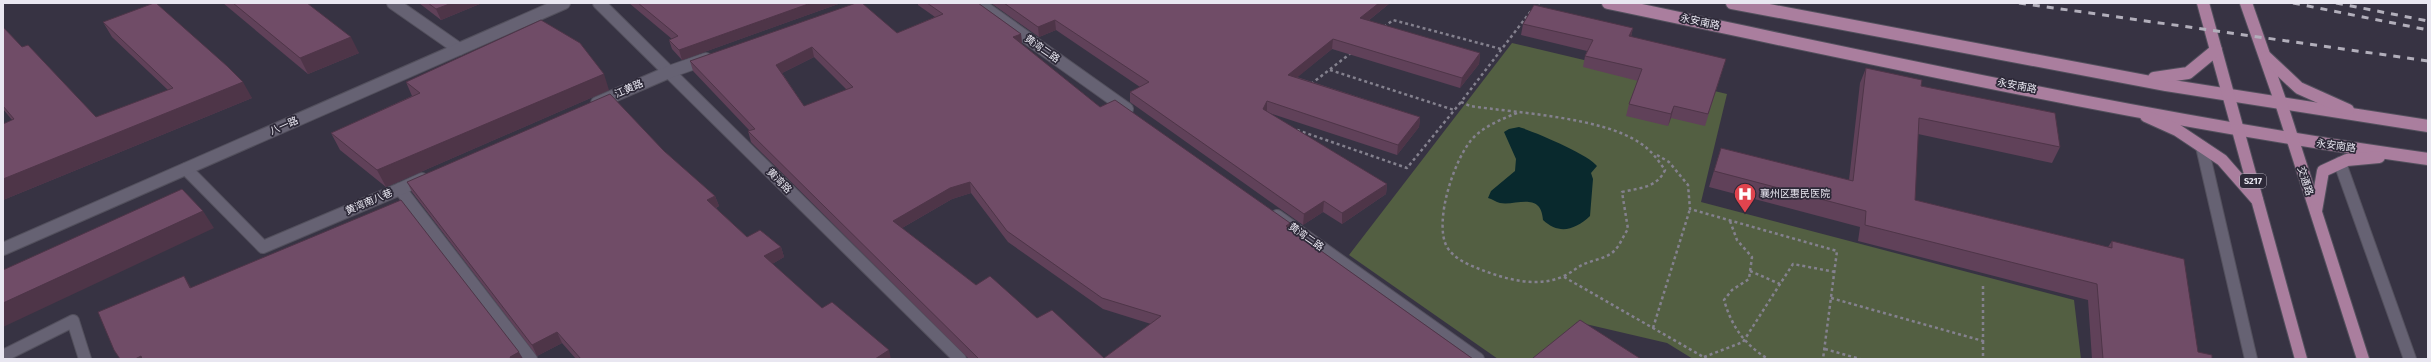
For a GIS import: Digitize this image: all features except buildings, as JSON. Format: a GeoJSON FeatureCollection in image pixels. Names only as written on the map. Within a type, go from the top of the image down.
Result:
{"type":"FeatureCollection","features":[{"type":"Feature","properties":{"kind":"main road","name":"永安南路"},"geometry":{"type":"LineString","coordinates":[[1608,3],[1906,65],[2238,128],[2292,140],[2428,159]]}},
{"type":"Feature","properties":{"kind":"main road"},"geometry":{"type":"LineString","coordinates":[[1732,3],[1978,52],[2229,95],[2282,106],[2428,126]]}},
{"type":"Feature","properties":{"kind":"main road","name":"S217"},"geometry":{"type":"LineString","coordinates":[[2203,3],[2302,359]]}},
{"type":"Feature","properties":{"kind":"main road","name":"交通路"},"geometry":{"type":"LineString","coordinates":[[2246,3],[2282,106],[2363,359]]}},
{"type":"Feature","properties":{"kind":"main road"},"geometry":{"type":"LineString","coordinates":[[2126,77],[2158,78],[2188,73],[2216,50]]}},
{"type":"Feature","properties":{"kind":"main road"},"geometry":{"type":"LineString","coordinates":[[2264,55],[2299,88],[2340,108],[2374,118]]}},
{"type":"Feature","properties":{"kind":"main road"},"geometry":{"type":"LineString","coordinates":[[2128,107],[2177,130],[2222,160],[2259,203]]}},
{"type":"Feature","properties":{"kind":"main road"},"geometry":{"type":"LineString","coordinates":[[2316,214],[2323,171],[2347,160],[2402,155]]}},
{"type":"Feature","properties":{"kind":"street"},"geometry":{"type":"LineString","coordinates":[[393,3],[459,49]]}},
{"type":"Feature","properties":{"kind":"street","name":"八一路"},"geometry":{"type":"LineString","coordinates":[[3,249],[564,3]]}},
{"type":"Feature","properties":{"kind":"street","name":"黄湾路"},"geometry":{"type":"LineString","coordinates":[[599,3],[960,359]]}},
{"type":"Feature","properties":{"kind":"street","name":"黄湾二路"},"geometry":{"type":"LineString","coordinates":[[978,3],[1140,119]]}},
{"type":"Feature","properties":{"kind":"street","name":"江黄路"},"geometry":{"type":"LineString","coordinates":[[589,106],[669,72],[714,56]]}},
{"type":"Feature","properties":{"kind":"street"},"geometry":{"type":"LineString","coordinates":[[2202,147],[2251,359]]}},
{"type":"Feature","properties":{"kind":"street"},"geometry":{"type":"LineString","coordinates":[[2340,163],[2410,359]]}},
{"type":"Feature","properties":{"kind":"street","name":"黄湾南八巷"},"geometry":{"type":"LineString","coordinates":[[186,169],[263,247],[400,189],[532,359]]}},
{"type":"Feature","properties":{"kind":"street"},"geometry":{"type":"LineString","coordinates":[[400,189],[429,176]]}},
{"type":"Feature","properties":{"kind":"street","name":"黄湾二路"},"geometry":{"type":"LineString","coordinates":[[1270,211],[1478,359]]}},
{"type":"Feature","properties":{"kind":"street"},"geometry":{"type":"LineString","coordinates":[[3,356],[73,321],[85,359]]}},
{"type":"Feature","properties":{"kind":"path"},"geometry":{"type":"LineString","coordinates":[[1289,128],[1407,168],[1539,3]]}},
{"type":"Feature","properties":{"kind":"path"},"geometry":{"type":"LineString","coordinates":[[1381,29],[1393,20],[1501,49]]}},
{"type":"Feature","properties":{"kind":"path"},"geometry":{"type":"LineString","coordinates":[[1311,85],[1352,52]]}},
{"type":"Feature","properties":{"kind":"path"},"geometry":{"type":"LineString","coordinates":[[1329,70],[1454,110]]}},
{"type":"Feature","properties":{"kind":"path"},"geometry":{"type":"LineString","coordinates":[[1460,102],[1470,106],[1593,123],[1642,144],[1659,158],[1665,170],[1663,176],[1648,187],[1622,192],[1628,229],[1613,251],[1564,276],[1546,283],[1519,282],[1468,264],[1453,254],[1446,245],[1444,218],[1450,179],[1458,158],[1467,142],[1480,131],[1504,117],[1517,113]]}},
{"type":"Feature","properties":{"kind":"path"},"geometry":{"type":"LineString","coordinates":[[1650,151],[1669,162],[1688,185],[1690,209],[1653,328]]}},
{"type":"Feature","properties":{"kind":"path"},"geometry":{"type":"LineString","coordinates":[[1690,209],[1837,251],[1824,359]]}},
{"type":"Feature","properties":{"kind":"path"},"geometry":{"type":"LineString","coordinates":[[1730,220],[1737,240],[1752,257],[1749,279],[1732,290],[1724,300],[1727,313],[1743,342],[1768,359]]}},
{"type":"Feature","properties":{"kind":"path"},"geometry":{"type":"LineString","coordinates":[[1703,357],[1743,342],[1793,264],[1835,272]]}},
{"type":"Feature","properties":{"kind":"path"},"geometry":{"type":"LineString","coordinates":[[1750,271],[1780,284]]}},
{"type":"Feature","properties":{"kind":"path"},"geometry":{"type":"LineString","coordinates":[[1564,276],[1707,359]]}},
{"type":"Feature","properties":{"kind":"path"},"geometry":{"type":"LineString","coordinates":[[1983,284],[1983,359]]}},
{"type":"Feature","properties":{"kind":"path"},"geometry":{"type":"LineString","coordinates":[[1831,298],[1983,341]]}},
{"type":"Feature","properties":{"kind":"path"},"geometry":{"type":"LineString","coordinates":[[1825,349],[1860,359]]}},
{"type":"Feature","properties":{"kind":"shaded area"},"geometry":{"type":"Polygon","coordinates":[[[1512,43],[1727,94],[1701,202],[2074,300],[2081,359],[1693,359],[1667,343],[1577,322],[1539,359],[1498,359],[1349,255],[1512,43]]]}},
{"type":"Feature","properties":{"kind":"shaded area"},"geometry":{"type":"Polygon","coordinates":[[[1519,127],[1548,138],[1573,150],[1592,161],[1597,166],[1591,173],[1593,179],[1590,216],[1579,225],[1567,229],[1555,228],[1543,220],[1541,211],[1538,206],[1533,203],[1500,203],[1488,198],[1491,191],[1515,171],[1516,159],[1504,132],[1509,129],[1519,127]]]}},
{"type":"Feature","properties":{"kind":"railway"},"geometry":{"type":"LineString","coordinates":[[2019,3],[2428,61]]}},
{"type":"Feature","properties":{"kind":"railway"},"geometry":{"type":"LineString","coordinates":[[2293,3],[2428,30]]}},
{"type":"Feature","properties":{"kind":"railway"},"geometry":{"type":"LineString","coordinates":[[2336,3],[2428,21]]}},
{"type":"Feature","properties":{"kind":"place","name":"襄州区惠民医院"},"geometry":{"type":"Point","coordinates":[1745,214]}}]}
